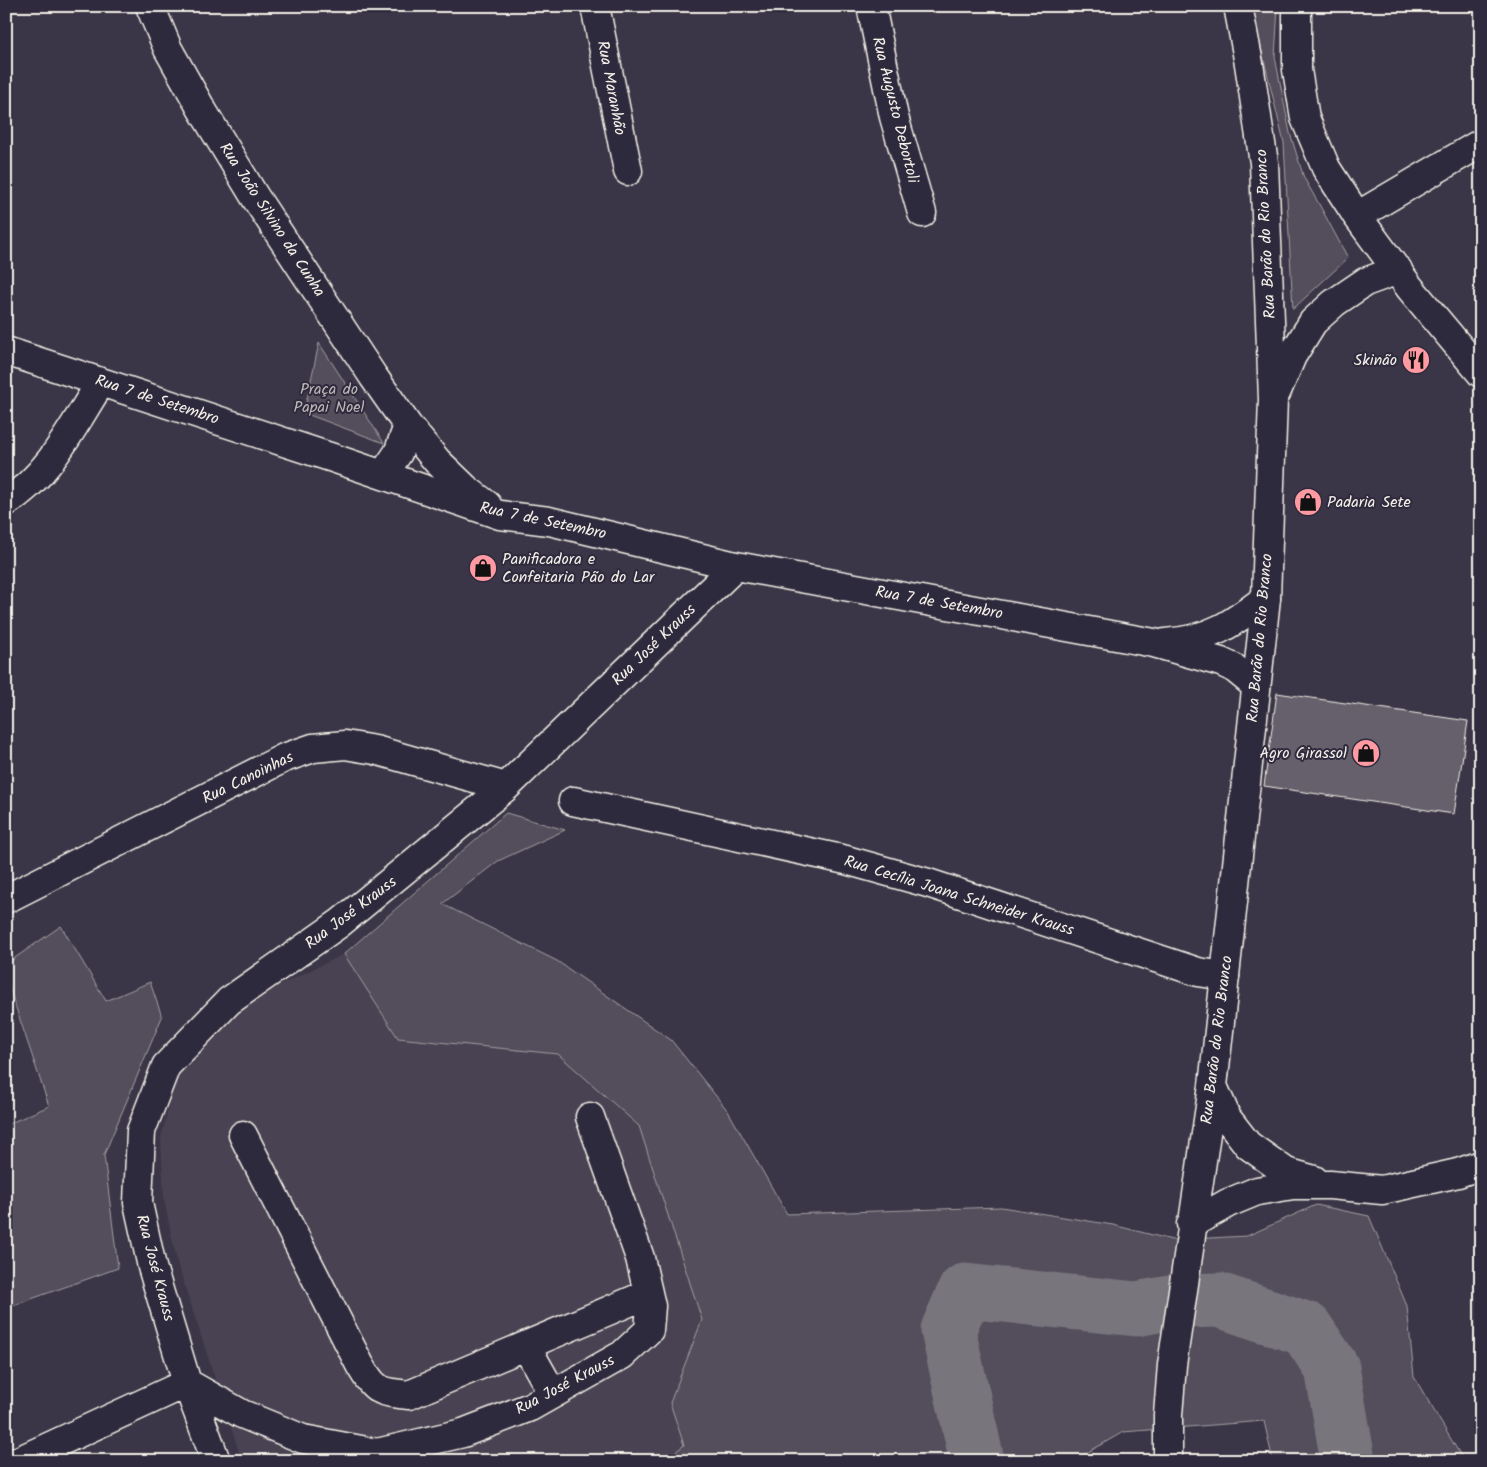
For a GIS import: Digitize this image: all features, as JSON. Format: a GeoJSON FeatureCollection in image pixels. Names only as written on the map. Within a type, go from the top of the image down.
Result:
{"type":"FeatureCollection","features":[{"type":"Feature","properties":{"kind":"street","name":"Rua João Silvino da Cunha"},"geometry":{"type":"LineString","coordinates":[[150,6],[168,49],[201,108],[255,197],[373,376],[408,426],[437,461],[466,489],[500,515]]}},
{"type":"Feature","properties":{"kind":"street","name":"Rua Maranhão"},"geometry":{"type":"LineString","coordinates":[[595,6],[628,171]]}},
{"type":"Feature","properties":{"kind":"street","name":"Rua Augusto Debortoli"},"geometry":{"type":"LineString","coordinates":[[870,6],[894,117],[922,212]]}},
{"type":"Feature","properties":{"kind":"street","name":"Rua Barão do Rio Branco"},"geometry":{"type":"LineString","coordinates":[[1168,1461],[1168,1415],[1172,1365],[1212,1086],[1266,598],[1273,399],[1264,162],[1238,6]]}},
{"type":"Feature","properties":{"kind":"street"},"geometry":{"type":"LineString","coordinates":[[1297,6],[1297,70],[1304,118],[1326,168],[1357,216],[1429,311],[1481,373]]}},
{"type":"Feature","properties":{"kind":"street"},"geometry":{"type":"LineString","coordinates":[[1357,216],[1481,143]]}},
{"type":"Feature","properties":{"kind":"street"},"geometry":{"type":"LineString","coordinates":[[1273,399],[1292,356],[1313,322],[1334,302],[1365,282],[1398,270]]}},
{"type":"Feature","properties":{"kind":"street","name":"Rua 7 de Setembro"},"geometry":{"type":"LineString","coordinates":[[6,351],[500,515],[549,521],[736,566],[1154,643],[1221,662],[1234,668],[1256,686]]}},
{"type":"Feature","properties":{"kind":"street"},"geometry":{"type":"LineString","coordinates":[[6,502],[22,492],[47,466],[101,382]]}},
{"type":"Feature","properties":{"kind":"street"},"geometry":{"type":"LineString","coordinates":[[383,475],[398,453],[408,426]]}},
{"type":"Feature","properties":{"kind":"street","name":"Rua José Krauss"},"geometry":{"type":"LineString","coordinates":[[590,1118],[640,1258],[651,1306],[649,1330],[622,1355],[530,1407],[463,1433],[377,1453],[303,1439],[242,1414],[187,1383],[152,1267],[138,1203],[141,1131],[166,1066],[229,1001],[340,923],[506,787],[736,566]]}},
{"type":"Feature","properties":{"kind":"street","name":"Rua 7 de Setembro"},"geometry":{"type":"LineString","coordinates":[[1154,643],[1184,642],[1220,631],[1266,598]]}},
{"type":"Feature","properties":{"kind":"street","name":"Rua Canoinhas"},"geometry":{"type":"LineString","coordinates":[[6,899],[284,758],[313,748],[345,745],[375,750],[506,787]]}},
{"type":"Feature","properties":{"kind":"street","name":"Rua Cecília Joana Schneider Krauss"},"geometry":{"type":"LineString","coordinates":[[573,801],[846,860],[928,883],[1198,972],[1225,976]]}},
{"type":"Feature","properties":{"kind":"street"},"geometry":{"type":"LineString","coordinates":[[1212,1086],[1227,1118],[1248,1145],[1286,1172],[1330,1185]]}},
{"type":"Feature","properties":{"kind":"street"},"geometry":{"type":"LineString","coordinates":[[243,1135],[360,1366],[371,1384],[387,1393],[409,1395],[648,1294]]}},
{"type":"Feature","properties":{"kind":"street"},"geometry":{"type":"LineString","coordinates":[[1192,1224],[1228,1202],[1257,1191],[1293,1185],[1330,1185],[1382,1190],[1458,1173],[1481,1165]]}},
{"type":"Feature","properties":{"kind":"street"},"geometry":{"type":"LineString","coordinates":[[526,1346],[553,1394]]}},
{"type":"Feature","properties":{"kind":"street"},"geometry":{"type":"LineString","coordinates":[[18,1461],[187,1383],[216,1461]]}},
{"type":"Feature","properties":{"kind":"shaded area"},"geometry":{"type":"Polygon","coordinates":[[[344,954],[398,1038],[558,1054],[639,1126],[702,1320],[670,1403],[684,1445],[664,1461],[242,1461],[177,1262],[164,1199],[161,1138],[179,1064],[243,1003],[344,954]]]}},
{"type":"Feature","properties":{"kind":"green space"},"geometry":{"type":"Polygon","coordinates":[[[1251,6],[1278,6],[1275,57],[1290,133],[1304,178],[1348,258],[1293,309],[1284,143],[1251,6]]]}},
{"type":"Feature","properties":{"kind":"green space","name":"Praça do Papai Noel"},"geometry":{"type":"Polygon","coordinates":[[[319,343],[384,443],[304,413],[319,343]]]}},
{"type":"Feature","properties":{"kind":"green space"},"geometry":{"type":"Polygon","coordinates":[[[506,813],[565,830],[498,861],[442,904],[557,961],[671,1040],[728,1111],[787,1214],[1001,1207],[1113,1225],[1172,1240],[1247,1236],[1316,1205],[1369,1216],[1407,1306],[1414,1377],[1464,1461],[1273,1461],[1264,1421],[1123,1432],[1073,1461],[664,1461],[684,1445],[670,1403],[702,1320],[639,1126],[558,1054],[398,1038],[344,954],[506,813]]]}},
{"type":"Feature","properties":{"kind":"green space"},"geometry":{"type":"Polygon","coordinates":[[[61,926],[106,1001],[150,982],[162,1017],[104,1155],[118,1268],[6,1308],[6,1125],[49,1106],[6,978],[6,964],[61,926]]]}},
{"type":"Feature","properties":{"kind":"building","name":"Agro Girassol"},"geometry":{"type":"Polygon","coordinates":[[[1277,693],[1468,721],[1454,814],[1264,786],[1277,693]]]}},
{"type":"Feature","properties":{"kind":"waterway"},"geometry":{"type":"LineString","coordinates":[[977,1461],[948,1330],[965,1291],[1136,1309],[1181,1301],[1219,1300],[1306,1329],[1332,1368],[1348,1461]]}},
{"type":"Feature","properties":{"kind":"place","name":"Skinão"},"geometry":{"type":"Point","coordinates":[1416,360]}},
{"type":"Feature","properties":{"kind":"place","name":"Padaria Sete"},"geometry":{"type":"Point","coordinates":[1308,502]}},
{"type":"Feature","properties":{"kind":"place","name":"Panificadora e Confeitaria Pão do Lar"},"geometry":{"type":"Point","coordinates":[483,568]}},
{"type":"Feature","properties":{"kind":"place","name":"Agro Girassol"},"geometry":{"type":"Point","coordinates":[1366,753]}}]}
